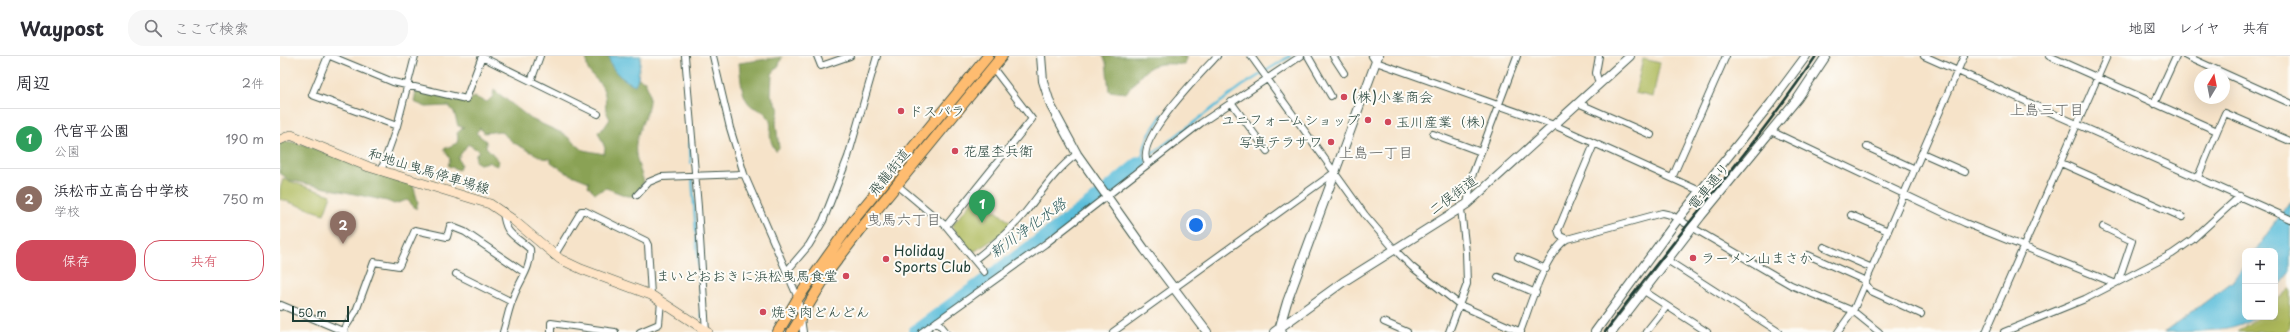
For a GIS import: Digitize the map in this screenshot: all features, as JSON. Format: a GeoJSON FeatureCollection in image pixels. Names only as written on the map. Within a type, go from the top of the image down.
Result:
{"type":"FeatureCollection","features":[{"type":"Feature","properties":{"kind":"highway","name":"飛龍街道"},"geometry":{"type":"LineString","coordinates":[[792,332],[831,268],[896,184],[1002,56]]}},
{"type":"Feature","properties":{"kind":"highway","name":"飛龍街道"},"geometry":{"type":"LineString","coordinates":[[778,332],[798,298],[855,218],[983,57]]}},
{"type":"Feature","properties":{"kind":"main road","name":"和地山曳馬停車場線"},"geometry":{"type":"LineString","coordinates":[[280,140],[292,135],[381,172],[454,192],[490,204],[502,211],[554,256],[581,269],[651,295],[706,332]]}},
{"type":"Feature","properties":{"kind":"street"},"geometry":{"type":"LineString","coordinates":[[397,126],[312,95],[329,56],[393,82],[466,99],[482,56],[598,114]]}},
{"type":"Feature","properties":{"kind":"street"},"geometry":{"type":"LineString","coordinates":[[381,172],[397,126],[415,56]]}},
{"type":"Feature","properties":{"kind":"street"},"geometry":{"type":"LineString","coordinates":[[531,81],[540,56]]}},
{"type":"Feature","properties":{"kind":"street"},"geometry":{"type":"LineString","coordinates":[[685,56],[706,332]]}},
{"type":"Feature","properties":{"kind":"street"},"geometry":{"type":"LineString","coordinates":[[712,56],[730,128],[744,174],[798,298],[803,332]]}},
{"type":"Feature","properties":{"kind":"street"},"geometry":{"type":"LineString","coordinates":[[817,56],[821,66],[850,56]]}},
{"type":"Feature","properties":{"kind":"street"},"geometry":{"type":"LineString","coordinates":[[786,272],[809,245],[823,221],[848,157],[877,56]]}},
{"type":"Feature","properties":{"kind":"street"},"geometry":{"type":"LineString","coordinates":[[1041,56],[1043,82],[1051,106],[1077,154],[1145,250],[1174,286],[1207,332]]}},
{"type":"Feature","properties":{"kind":"street"},"geometry":{"type":"LineString","coordinates":[[1147,159],[1151,139],[1162,119],[1217,56]]}},
{"type":"Feature","properties":{"kind":"street"},"geometry":{"type":"LineString","coordinates":[[1251,56],[1336,171],[1365,215],[1395,250],[1412,267],[1460,305],[1520,332],[1555,251],[1567,239],[1662,214],[1671,215],[1791,285],[1853,311],[1879,332]]}},
{"type":"Feature","properties":{"kind":"street"},"geometry":{"type":"LineString","coordinates":[[922,332],[1105,193],[1147,159],[1231,102],[1264,75],[1301,56]]}},
{"type":"Feature","properties":{"kind":"street"},"geometry":{"type":"LineString","coordinates":[[1308,56],[1331,96]]}},
{"type":"Feature","properties":{"kind":"street"},"geometry":{"type":"LineString","coordinates":[[1333,56],[1344,73]]}},
{"type":"Feature","properties":{"kind":"street"},"geometry":{"type":"LineString","coordinates":[[1449,332],[1467,284],[1464,206],[1473,174],[1517,56]]}},
{"type":"Feature","properties":{"kind":"street"},"geometry":{"type":"LineString","coordinates":[[1599,56],[1596,73],[1599,84]]}},
{"type":"Feature","properties":{"kind":"street","name":"二俣街道"},"geometry":{"type":"LineString","coordinates":[[1274,332],[1281,329],[1395,250],[1464,206],[1630,56]]}},
{"type":"Feature","properties":{"kind":"street"},"geometry":{"type":"LineString","coordinates":[[1672,178],[1726,56]]}},
{"type":"Feature","properties":{"kind":"street","name":"電車通り"},"geometry":{"type":"LineString","coordinates":[[1595,332],[1678,219],[1771,103],[1806,56]]}},
{"type":"Feature","properties":{"kind":"street","name":"電車通り"},"geometry":{"type":"LineString","coordinates":[[1612,332],[1692,228],[1798,98],[1826,56]]}},
{"type":"Feature","properties":{"kind":"street"},"geometry":{"type":"LineString","coordinates":[[1924,56],[2290,219]]}},
{"type":"Feature","properties":{"kind":"street"},"geometry":{"type":"LineString","coordinates":[[1838,332],[1853,311],[1964,56]]}},
{"type":"Feature","properties":{"kind":"street"},"geometry":{"type":"LineString","coordinates":[[2049,56],[2217,131]]}},
{"type":"Feature","properties":{"kind":"street"},"geometry":{"type":"LineString","coordinates":[[1986,332],[2107,56]]}},
{"type":"Feature","properties":{"kind":"street"},"geometry":{"type":"LineString","coordinates":[[2154,104],[2176,56]]}},
{"type":"Feature","properties":{"kind":"street"},"geometry":{"type":"LineString","coordinates":[[2186,56],[2290,103]]}},
{"type":"Feature","properties":{"kind":"street"},"geometry":{"type":"LineString","coordinates":[[946,226],[1032,119],[983,57]]}},
{"type":"Feature","properties":{"kind":"street"},"geometry":{"type":"LineString","coordinates":[[1281,329],[1375,58],[1554,125],[1700,191]]}},
{"type":"Feature","properties":{"kind":"street"},"geometry":{"type":"LineString","coordinates":[[1231,102],[1267,152]]}},
{"type":"Feature","properties":{"kind":"street"},"geometry":{"type":"LineString","coordinates":[[1578,103],[1651,135]]}},
{"type":"Feature","properties":{"kind":"street"},"geometry":{"type":"LineString","coordinates":[[2198,177],[2225,113],[2290,142]]}},
{"type":"Feature","properties":{"kind":"street"},"geometry":{"type":"LineString","coordinates":[[1771,131],[1904,194],[2023,247],[2116,282]]}},
{"type":"Feature","properties":{"kind":"street"},"geometry":{"type":"LineString","coordinates":[[1433,134],[1481,152]]}},
{"type":"Feature","properties":{"kind":"street"},"geometry":{"type":"LineString","coordinates":[[1567,239],[1560,236],[1558,230],[1594,144]]}},
{"type":"Feature","properties":{"kind":"street"},"geometry":{"type":"LineString","coordinates":[[1866,147],[1915,169]]}},
{"type":"Feature","properties":{"kind":"street"},"geometry":{"type":"LineString","coordinates":[[1922,153],[1965,172]]}},
{"type":"Feature","properties":{"kind":"street"},"geometry":{"type":"LineString","coordinates":[[974,260],[1001,240],[1064,164],[1077,154]]}},
{"type":"Feature","properties":{"kind":"street"},"geometry":{"type":"LineString","coordinates":[[2061,163],[2182,216]]}},
{"type":"Feature","properties":{"kind":"street"},"geometry":{"type":"LineString","coordinates":[[1113,332],[1174,286],[1336,171]]}},
{"type":"Feature","properties":{"kind":"street"},"geometry":{"type":"LineString","coordinates":[[637,195],[649,182],[661,176],[744,174]]}},
{"type":"Feature","properties":{"kind":"street"},"geometry":{"type":"LineString","coordinates":[[896,184],[946,226],[984,272]]}},
{"type":"Feature","properties":{"kind":"street"},"geometry":{"type":"LineString","coordinates":[[2004,332],[2060,310],[2184,246],[2240,196]]}},
{"type":"Feature","properties":{"kind":"street"},"geometry":{"type":"LineString","coordinates":[[502,211],[504,226],[508,232],[530,249],[529,263],[512,302],[503,332]]}},
{"type":"Feature","properties":{"kind":"street"},"geometry":{"type":"LineString","coordinates":[[554,256],[578,215],[581,211],[585,211],[646,241],[648,245],[651,295]]}},
{"type":"Feature","properties":{"kind":"street"},"geometry":{"type":"LineString","coordinates":[[1851,215],[1888,231]]}},
{"type":"Feature","properties":{"kind":"street"},"geometry":{"type":"LineString","coordinates":[[280,305],[344,331],[356,311],[374,262],[399,266],[415,230],[447,237],[450,226],[465,232],[525,273]]}},
{"type":"Feature","properties":{"kind":"street"},"geometry":{"type":"LineString","coordinates":[[2104,227],[2132,241],[2116,282]]}},
{"type":"Feature","properties":{"kind":"street"},"geometry":{"type":"LineString","coordinates":[[1824,247],[1872,268]]}},
{"type":"Feature","properties":{"kind":"street"},"geometry":{"type":"LineString","coordinates":[[1808,255],[1865,282],[1872,291],[1921,314]]}},
{"type":"Feature","properties":{"kind":"street"},"geometry":{"type":"LineString","coordinates":[[1518,257],[1546,269]]}},
{"type":"Feature","properties":{"kind":"street"},"geometry":{"type":"LineString","coordinates":[[1667,260],[1779,332]]}},
{"type":"Feature","properties":{"kind":"street"},"geometry":{"type":"LineString","coordinates":[[456,274],[512,302]]}},
{"type":"Feature","properties":{"kind":"street"},"geometry":{"type":"LineString","coordinates":[[1498,277],[1536,293]]}},
{"type":"Feature","properties":{"kind":"street"},"geometry":{"type":"LineString","coordinates":[[1644,290],[1707,332]]}},
{"type":"Feature","properties":{"kind":"street"},"geometry":{"type":"LineString","coordinates":[[640,332],[659,324],[661,301]]}},
{"type":"Feature","properties":{"kind":"street"},"geometry":{"type":"LineString","coordinates":[[1646,332],[1667,306]]}},
{"type":"Feature","properties":{"kind":"street"},"geometry":{"type":"LineString","coordinates":[[937,321],[946,332]]}},
{"type":"Feature","properties":{"kind":"street"},"geometry":{"type":"LineString","coordinates":[[551,332],[551,322],[615,332]]}},
{"type":"Feature","properties":{"kind":"street"},"geometry":{"type":"LineString","coordinates":[[1384,322],[1406,332]]}},
{"type":"Feature","properties":{"kind":"green space"},"geometry":{"type":"Polygon","coordinates":[[[587,56],[624,56],[635,75],[641,80],[645,81],[649,98],[648,105],[636,143],[636,153],[644,182],[634,196],[627,196],[606,188],[595,193],[588,186],[589,182],[567,173],[551,162],[551,159],[543,158],[514,143],[500,131],[484,133],[480,128],[476,133],[486,141],[486,147],[499,161],[497,166],[488,162],[480,164],[475,161],[476,155],[479,151],[468,144],[458,158],[461,164],[459,170],[448,166],[450,159],[444,149],[457,143],[457,133],[464,127],[458,126],[454,112],[449,106],[426,107],[414,102],[416,90],[465,103],[474,97],[487,102],[493,96],[494,90],[531,119],[564,134],[583,150],[604,154],[605,148],[598,132],[604,128],[610,119],[606,111],[604,91],[589,72],[587,56]]]}},
{"type":"Feature","properties":{"kind":"green space"},"geometry":{"type":"Polygon","coordinates":[[[1103,56],[1186,56],[1185,65],[1163,64],[1150,67],[1126,93],[1109,91],[1106,62],[1103,56]]]}},
{"type":"Feature","properties":{"kind":"green space"},"geometry":{"type":"Polygon","coordinates":[[[782,57],[779,65],[772,74],[771,95],[779,109],[776,123],[779,148],[776,151],[771,141],[771,126],[767,116],[764,112],[753,107],[743,93],[739,63],[782,57]]]}},
{"type":"Feature","properties":{"kind":"green space"},"geometry":{"type":"Polygon","coordinates":[[[1643,59],[1660,63],[1653,97],[1635,93],[1643,59]]]}},
{"type":"Feature","properties":{"kind":"green space"},"geometry":{"type":"Polygon","coordinates":[[[285,141],[303,144],[413,185],[418,202],[416,209],[407,200],[394,204],[387,201],[289,180],[280,173],[280,143],[285,141]]]}},
{"type":"Feature","properties":{"kind":"green space"},"geometry":{"type":"Polygon","coordinates":[[[283,179],[331,195],[324,214],[280,199],[280,189],[283,179]]]}},
{"type":"Feature","properties":{"kind":"green space"},"geometry":{"type":"Polygon","coordinates":[[[977,196],[1011,223],[999,236],[975,251],[972,251],[953,228],[953,224],[977,196]]]}},
{"type":"Feature","properties":{"kind":"green space"},"geometry":{"type":"Polygon","coordinates":[[[2290,288],[2290,328],[2286,332],[2237,332],[2254,320],[2278,320],[2278,299],[2290,288]]]}},
{"type":"Feature","properties":{"kind":"water"},"geometry":{"type":"Polygon","coordinates":[[[609,56],[641,56],[638,78],[635,85],[618,74],[612,66],[609,56]]]}},
{"type":"Feature","properties":{"kind":"water"},"geometry":{"type":"Polygon","coordinates":[[[2290,201],[2290,273],[2278,287],[2278,248],[2257,248],[2290,201]]]}},
{"type":"Feature","properties":{"kind":"water"},"geometry":{"type":"Polygon","coordinates":[[[2242,268],[2242,320],[2249,320],[2236,326],[2213,330],[2165,332],[2232,282],[2242,268]]]}},
{"type":"Feature","properties":{"kind":"waterway"},"geometry":{"type":"LineString","coordinates":[[1140,163],[1242,86],[1290,56]]}},
{"type":"Feature","properties":{"kind":"waterway"},"geometry":{"type":"LineString","coordinates":[[1140,163],[1148,136],[1162,115]]}},
{"type":"Feature","properties":{"kind":"waterway"},"geometry":{"type":"LineString","coordinates":[[689,134],[691,163]]}},
{"type":"Feature","properties":{"kind":"waterway","name":"新川浄化水路"},"geometry":{"type":"LineString","coordinates":[[915,332],[1098,198],[1140,163]]}},
{"type":"Feature","properties":{"kind":"waterway"},"geometry":{"type":"LineString","coordinates":[[692,176],[702,318]]}},
{"type":"Feature","properties":{"kind":"railway"},"geometry":{"type":"LineString","coordinates":[[1605,332],[1739,161],[1816,56]]}},
{"type":"Feature","properties":{"kind":"place","name":"(株)小峯商会"},"geometry":{"type":"Point","coordinates":[1344,97]}},
{"type":"Feature","properties":{"kind":"place","name":"ドスパラ"},"geometry":{"type":"Point","coordinates":[901,111]}},
{"type":"Feature","properties":{"kind":"place","name":"ユニフォームショップ"},"geometry":{"type":"Point","coordinates":[1368,120]}},
{"type":"Feature","properties":{"kind":"place","name":"玉川産業（株）"},"geometry":{"type":"Point","coordinates":[1388,122]}},
{"type":"Feature","properties":{"kind":"place","name":"写真テラサワ"},"geometry":{"type":"Point","coordinates":[1331,142]}},
{"type":"Feature","properties":{"kind":"place","name":"花屋杢兵衛"},"geometry":{"type":"Point","coordinates":[955,151]}},
{"type":"Feature","properties":{"kind":"place","name":"代官平公園"},"geometry":{"type":"Point","coordinates":[982,223]}},
{"type":"Feature","properties":{"kind":"place","name":"浜松市立高台中学校"},"geometry":{"type":"Point","coordinates":[343,244]}},
{"type":"Feature","properties":{"kind":"place","name":"ラーメン山まさか"},"geometry":{"type":"Point","coordinates":[1693,258]}},
{"type":"Feature","properties":{"kind":"place","name":"Holiday Sports Club"},"geometry":{"type":"Point","coordinates":[886,259]}},
{"type":"Feature","properties":{"kind":"place","name":"まいどおおきに浜松曳馬食堂"},"geometry":{"type":"Point","coordinates":[846,276]}},
{"type":"Feature","properties":{"kind":"place","name":"焼き肉どんどん"},"geometry":{"type":"Point","coordinates":[763,312]}},
{"type":"Feature","properties":{"kind":"district","name":"上島三丁目"},"geometry":{"type":"Point","coordinates":[2047,110]}},
{"type":"Feature","properties":{"kind":"district","name":"上島一丁目"},"geometry":{"type":"Point","coordinates":[1376,153]}},
{"type":"Feature","properties":{"kind":"district","name":"曳馬六丁目"},"geometry":{"type":"Point","coordinates":[904,220]}}]}
